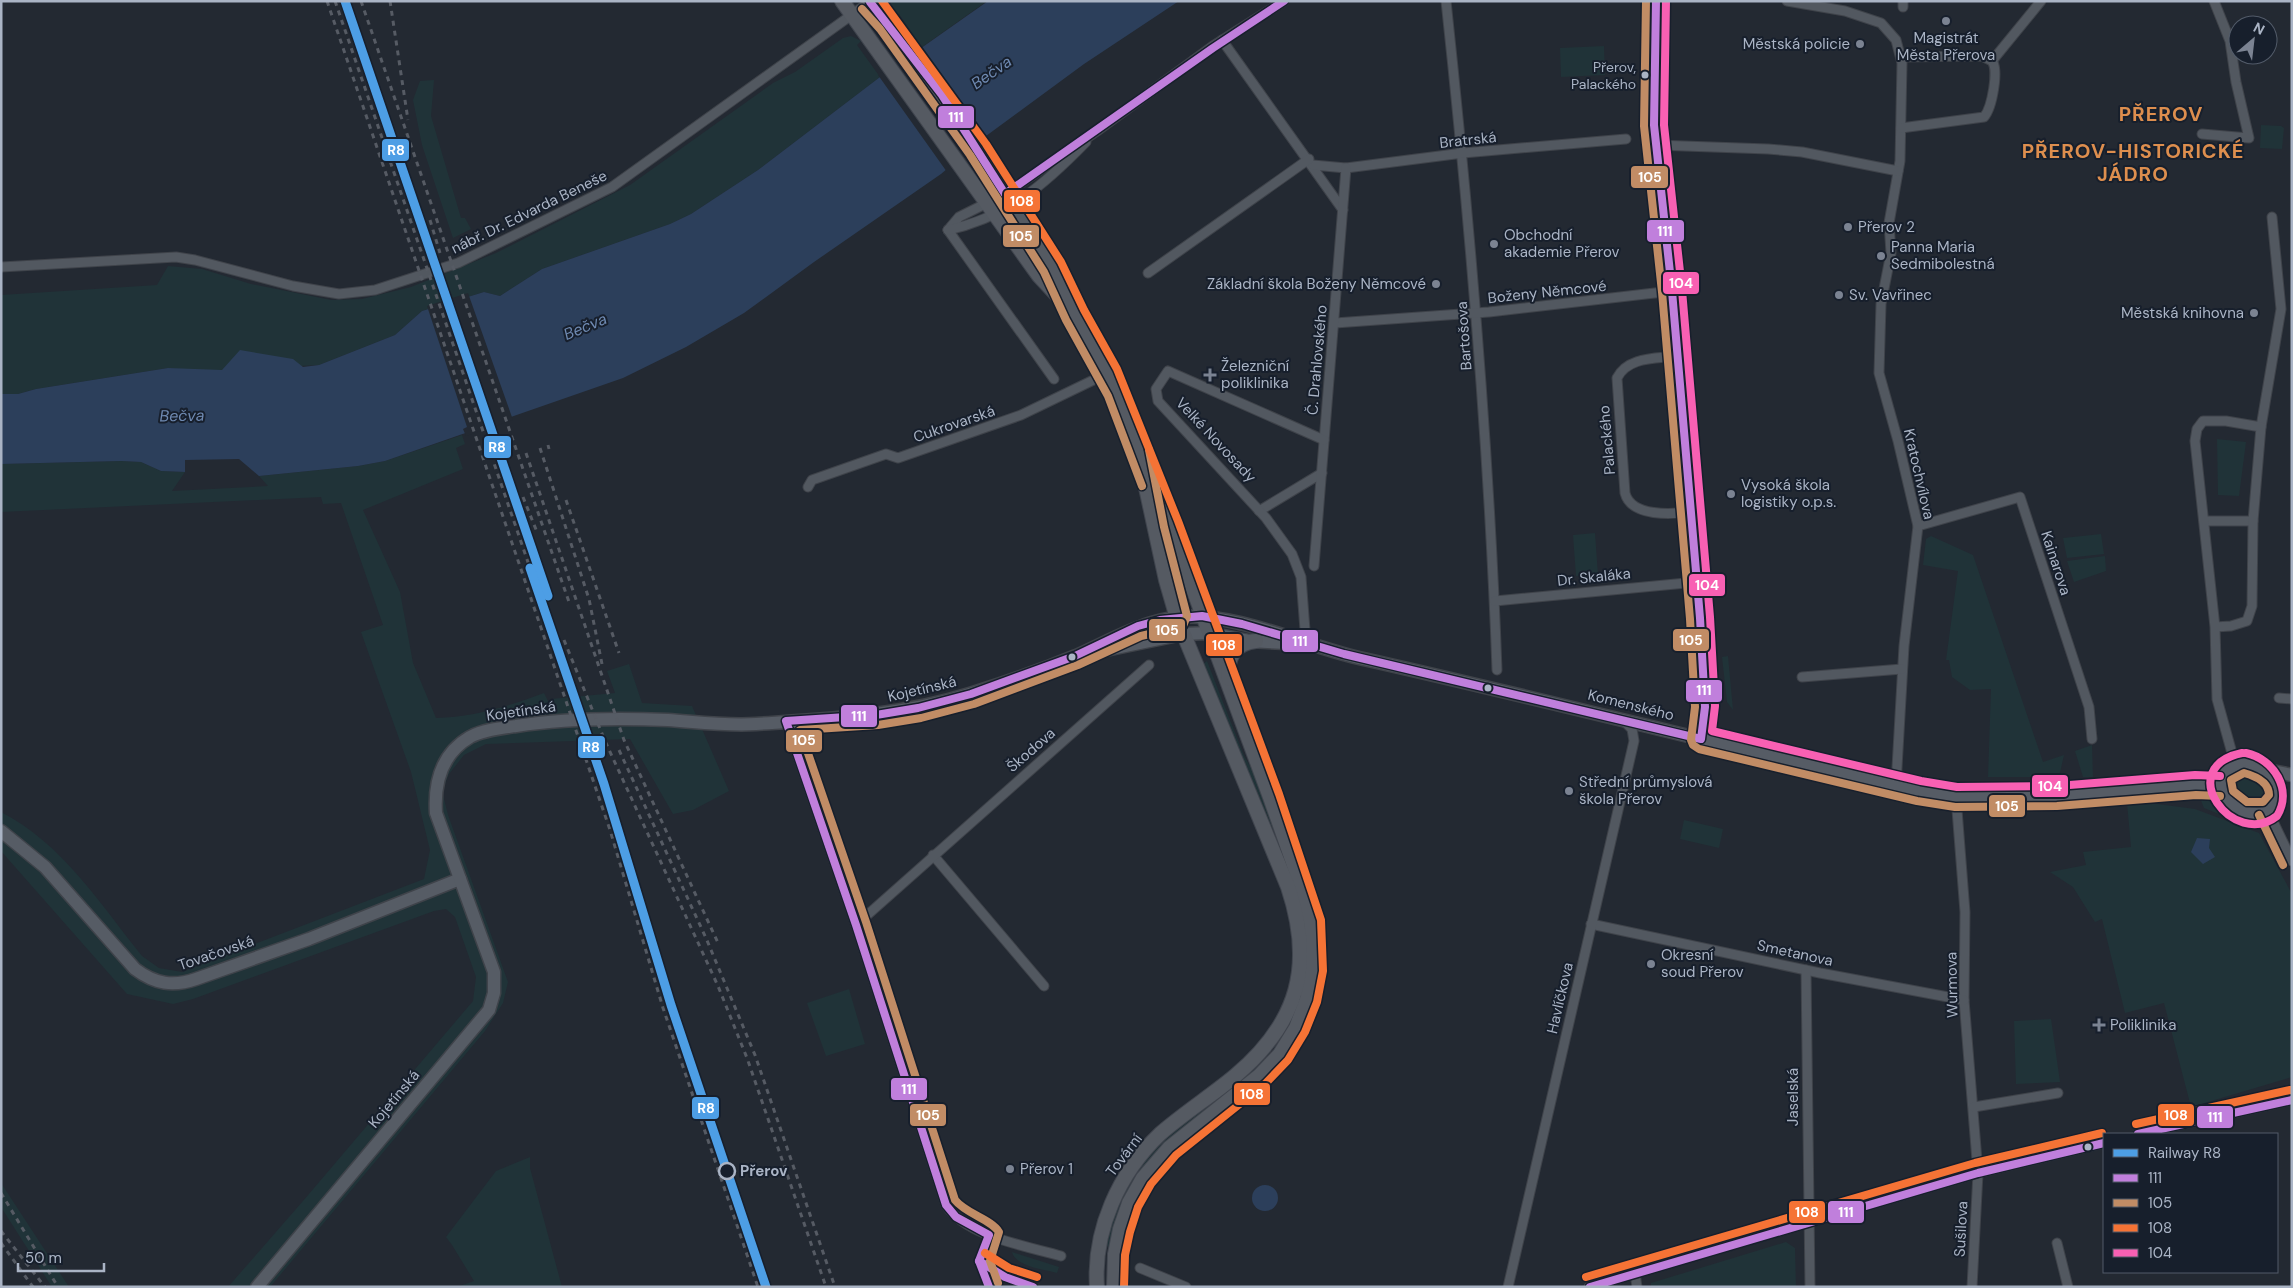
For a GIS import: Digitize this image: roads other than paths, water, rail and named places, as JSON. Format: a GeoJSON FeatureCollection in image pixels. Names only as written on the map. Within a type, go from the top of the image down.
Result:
{"type":"FeatureCollection","features":[{"type":"Feature","properties":{"kind":"main road"},"geometry":{"type":"LineString","coordinates":[[842,1],[1039,276],[1075,315]]}},
{"type":"Feature","properties":{"kind":"main road"},"geometry":{"type":"LineString","coordinates":[[870,2],[888,23],[978,149],[1053,267],[1075,315],[1108,373],[1169,524],[1232,694]]}},
{"type":"Feature","properties":{"kind":"main road"},"geometry":{"type":"LineString","coordinates":[[1139,452],[1154,529],[1177,618],[1183,634]]}},
{"type":"Feature","properties":{"kind":"main road","name":"Komenského"},"geometry":{"type":"LineString","coordinates":[[1177,618],[1202,616],[1242,624],[1304,644],[1896,785],[1956,797],[2058,796],[2196,785],[2220,786]]}},
{"type":"Feature","properties":{"kind":"main road","name":"Kojetínská"},"geometry":{"type":"LineString","coordinates":[[257,1287],[489,1010],[494,993],[494,972],[436,813],[435,797],[440,771],[452,753],[471,737],[489,730],[527,724],[586,720],[625,718],[751,725],[876,716],[918,708],[970,694],[1075,656],[1127,630],[1160,620],[1177,618]]}},
{"type":"Feature","properties":{"kind":"main road","name":"Komenského"},"geometry":{"type":"LineString","coordinates":[[1183,634],[1208,633],[1256,641],[1304,644]]}},
{"type":"Feature","properties":{"kind":"main road","name":"Kojetínská"},"geometry":{"type":"LineString","coordinates":[[1075,656],[1183,634]]}},
{"type":"Feature","properties":{"kind":"main road","name":"Tovární"},"geometry":{"type":"LineString","coordinates":[[1096,1287],[1098,1254],[1104,1224],[1114,1196],[1130,1169],[1160,1134],[1234,1076],[1266,1046],[1291,1007],[1299,977],[1300,931],[1283,872],[1183,634]]}},
{"type":"Feature","properties":{"kind":"main road"},"geometry":{"type":"LineString","coordinates":[[1232,694],[1228,670],[1230,660],[1241,645],[1256,641]]}},
{"type":"Feature","properties":{"kind":"main road","name":"Tovární"},"geometry":{"type":"LineString","coordinates":[[1114,1287],[1115,1254],[1120,1229],[1129,1203],[1143,1178],[1160,1158],[1185,1134],[1244,1090],[1280,1054],[1296,1028],[1310,984],[1314,953],[1311,922],[1303,892],[1232,694]]}},
{"type":"Feature","properties":{"kind":"main road"},"geometry":{"type":"LineString","coordinates":[[2292,774],[2278,773],[2253,764],[2235,764],[2223,774],[2220,786],[2223,796],[2234,808],[2250,813],[2271,809],[2292,793]]}},
{"type":"Feature","properties":{"kind":"main road"},"geometry":{"type":"LineString","coordinates":[[2263,768],[2272,774],[2278,785],[2279,796],[2271,809]]}},
{"type":"Feature","properties":{"kind":"main road","name":"Tovačovská"},"geometry":{"type":"LineString","coordinates":[[1,831],[45,867],[135,969],[145,977],[161,983],[184,983],[309,939],[460,879]]}},
{"type":"Feature","properties":{"kind":"street"},"geometry":{"type":"LineString","coordinates":[[948,230],[959,217],[990,209],[1009,199],[1097,131],[1222,40],[1284,1]]}},
{"type":"Feature","properties":{"kind":"street","name":"Bartošova"},"geometry":{"type":"LineString","coordinates":[[1446,1],[1463,154],[1476,313],[1498,670]]}},
{"type":"Feature","properties":{"kind":"street"},"geometry":{"type":"LineString","coordinates":[[1656,1],[1654,109],[1656,145],[1672,291],[1697,582],[1705,707],[1701,739]]}},
{"type":"Feature","properties":{"kind":"street"},"geometry":{"type":"LineString","coordinates":[[1787,1],[1845,11],[1874,19],[1881,23],[1896,40],[1902,57],[1982,56],[1992,61],[1996,70],[1989,109],[1984,117],[1901,128]]}},
{"type":"Feature","properties":{"kind":"street"},"geometry":{"type":"LineString","coordinates":[[1992,61],[2041,1]]}},
{"type":"Feature","properties":{"kind":"street"},"geometry":{"type":"LineString","coordinates":[[2202,134],[2249,138],[2236,82],[2230,41],[2214,1]]}},
{"type":"Feature","properties":{"kind":"street","name":"nábř. Dr. Edvarda Beneše"},"geometry":{"type":"LineString","coordinates":[[1,267],[176,257],[195,260],[329,294],[357,294],[385,288],[458,264],[612,187],[870,2]]}},
{"type":"Feature","properties":{"kind":"street"},"geometry":{"type":"LineString","coordinates":[[1222,40],[1311,162],[1343,210]]}},
{"type":"Feature","properties":{"kind":"street","name":"Kratochvílova"},"geometry":{"type":"LineString","coordinates":[[1896,785],[1902,669],[1918,526],[1898,440],[1879,373],[1882,304],[1891,253],[1889,223],[1898,171],[1902,57]]}},
{"type":"Feature","properties":{"kind":"street"},"geometry":{"type":"LineString","coordinates":[[948,230],[962,227],[990,209],[1051,178],[1097,131]]}},
{"type":"Feature","properties":{"kind":"street","name":"Bratrská"},"geometry":{"type":"LineString","coordinates":[[1311,162],[1346,168],[1463,154],[1626,139]]}},
{"type":"Feature","properties":{"kind":"street"},"geometry":{"type":"LineString","coordinates":[[1656,145],[1768,148],[1802,152],[1898,171]]}},
{"type":"Feature","properties":{"kind":"street"},"geometry":{"type":"LineString","coordinates":[[1148,273],[1311,162]]}},
{"type":"Feature","properties":{"kind":"street","name":"Č. Drahlovského"},"geometry":{"type":"LineString","coordinates":[[1314,566],[1346,168]]}},
{"type":"Feature","properties":{"kind":"street"},"geometry":{"type":"LineString","coordinates":[[2215,627],[2232,626],[2247,621],[2252,606],[2253,521],[2261,427],[2281,309],[2272,217]]}},
{"type":"Feature","properties":{"kind":"street"},"geometry":{"type":"LineString","coordinates":[[948,230],[1054,380]]}},
{"type":"Feature","properties":{"kind":"street","name":"Boženy Němcové"},"geometry":{"type":"LineString","coordinates":[[1335,323],[1476,313],[1672,291]]}},
{"type":"Feature","properties":{"kind":"street","name":"Palackého"},"geometry":{"type":"LineString","coordinates":[[1678,356],[1635,362],[1624,369],[1617,378],[1625,493],[1632,504],[1650,511],[1666,514],[1691,511]]}},
{"type":"Feature","properties":{"kind":"street","name":"Velké Novosady"},"geometry":{"type":"LineString","coordinates":[[1262,514],[1158,401],[1156,389],[1168,371],[1324,440]]}},
{"type":"Feature","properties":{"kind":"street","name":"Cukrovarská"},"geometry":{"type":"LineString","coordinates":[[808,487],[812,480],[886,454],[898,458],[1022,415],[1108,373]]}},
{"type":"Feature","properties":{"kind":"street"},"geometry":{"type":"LineString","coordinates":[[2235,764],[2217,699],[2215,627],[2195,441],[2197,429],[2203,420],[2226,421],[2261,427]]}},
{"type":"Feature","properties":{"kind":"street"},"geometry":{"type":"LineString","coordinates":[[1304,644],[1305,630],[1301,577],[1292,554],[1262,514],[1322,473]]}},
{"type":"Feature","properties":{"kind":"street","name":"Kainarova"},"geometry":{"type":"LineString","coordinates":[[1918,526],[2020,497],[2089,707],[2092,739]]}},
{"type":"Feature","properties":{"kind":"street"},"geometry":{"type":"LineString","coordinates":[[2204,520],[2253,521]]}},
{"type":"Feature","properties":{"kind":"street","name":"Dr. Skaláka"},"geometry":{"type":"LineString","coordinates":[[1495,601],[1697,582]]}},
{"type":"Feature","properties":{"kind":"street","name":"Škodova"},"geometry":{"type":"LineString","coordinates":[[856,925],[1149,665]]}},
{"type":"Feature","properties":{"kind":"street"},"geometry":{"type":"LineString","coordinates":[[1802,677],[1902,669]]}},
{"type":"Feature","properties":{"kind":"street"},"geometry":{"type":"LineString","coordinates":[[2279,698],[2292,699]]}},
{"type":"Feature","properties":{"kind":"street","name":"Havlíčkova"},"geometry":{"type":"LineString","coordinates":[[1508,1287],[1634,742],[1632,729],[1623,720]]}},
{"type":"Feature","properties":{"kind":"street"},"geometry":{"type":"LineString","coordinates":[[786,721],[856,925],[946,1205],[956,1217],[969,1226],[989,1235],[1061,1256]]}},
{"type":"Feature","properties":{"kind":"street","name":"Wurmova"},"geometry":{"type":"LineString","coordinates":[[1956,797],[1965,912],[1964,1000],[1978,1173]]}},
{"type":"Feature","properties":{"kind":"street"},"geometry":{"type":"LineString","coordinates":[[2271,809],[2292,861]]}},
{"type":"Feature","properties":{"kind":"street"},"geometry":{"type":"LineString","coordinates":[[933,855],[1044,986]]}},
{"type":"Feature","properties":{"kind":"street","name":"Smetanova"},"geometry":{"type":"LineString","coordinates":[[1591,924],[1806,970],[1964,1000]]}},
{"type":"Feature","properties":{"kind":"street","name":"Jaselská"},"geometry":{"type":"LineString","coordinates":[[1806,970],[1810,1287]]}},
{"type":"Feature","properties":{"kind":"street"},"geometry":{"type":"LineString","coordinates":[[1974,1107],[2058,1093]]}},
{"type":"Feature","properties":{"kind":"street"},"geometry":{"type":"LineString","coordinates":[[2143,1133],[2292,1100]]}},
{"type":"Feature","properties":{"kind":"street"},"geometry":{"type":"LineString","coordinates":[[1589,1287],[1978,1173],[2103,1143]]}},
{"type":"Feature","properties":{"kind":"street","name":"Sušilova"},"geometry":{"type":"LineString","coordinates":[[1972,1287],[1978,1173]]}},
{"type":"Feature","properties":{"kind":"street"},"geometry":{"type":"LineString","coordinates":[[2057,1243],[2068,1287]]}},
{"type":"Feature","properties":{"kind":"street"},"geometry":{"type":"LineString","coordinates":[[1140,1268],[1186,1287]]}},
{"type":"Feature","properties":{"kind":"street"},"geometry":{"type":"LineString","coordinates":[[1635,1273],[1638,1287]]}},
{"type":"Feature","properties":{"kind":"water","name":"Bečva"},"geometry":{"type":"Polygon","coordinates":[[[988,1],[1179,1],[1084,64],[986,136],[941,174],[744,313],[686,347],[623,378],[385,461],[358,466],[259,476],[239,459],[185,460],[185,472],[161,471],[141,462],[121,461],[1,464],[1,394],[18,394],[36,389],[168,368],[222,370],[240,350],[293,359],[303,367],[319,365],[395,335],[422,311],[484,292],[500,296],[542,269],[670,224],[691,214],[758,170],[880,77],[988,1]]]}},
{"type":"Feature","properties":{"kind":"water"},"geometry":{"type":"Polygon","coordinates":[[[2197,838],[2210,839],[2209,848],[2215,857],[2203,864],[2191,852],[2197,838]]]}},
{"type":"Feature","properties":{"kind":"water"},"geometry":{"type":"Polygon","coordinates":[[[1265,1185],[1274,1189],[1278,1198],[1274,1207],[1265,1211],[1256,1207],[1252,1198],[1256,1189],[1265,1185]]]}},
{"type":"Feature","properties":{"kind":"railway"},"geometry":{"type":"LineString","coordinates":[[327,1],[610,830],[663,1008],[758,1287]]}},
{"type":"Feature","properties":{"kind":"railway"},"geometry":{"type":"LineString","coordinates":[[335,1],[530,568]]}},
{"type":"Feature","properties":{"kind":"railway"},"geometry":{"type":"LineString","coordinates":[[361,1],[569,602]]}},
{"type":"Feature","properties":{"kind":"railway"},"geometry":{"type":"LineString","coordinates":[[390,1],[408,120]]}},
{"type":"Feature","properties":{"kind":"railway"},"geometry":{"type":"LineString","coordinates":[[430,220],[440,253]]}},
{"type":"Feature","properties":{"kind":"railway"},"geometry":{"type":"LineString","coordinates":[[548,445],[549,449]]}},
{"type":"Feature","properties":{"kind":"railway"},"geometry":{"type":"LineString","coordinates":[[540,448],[589,599],[602,664]]}},
{"type":"Feature","properties":{"kind":"railway"},"geometry":{"type":"LineString","coordinates":[[526,453],[624,740],[719,945]]}},
{"type":"Feature","properties":{"kind":"railway"},"geometry":{"type":"LineString","coordinates":[[523,497],[537,532]]}},
{"type":"Feature","properties":{"kind":"railway"},"geometry":{"type":"LineString","coordinates":[[566,500],[619,653]]}},
{"type":"Feature","properties":{"kind":"railway"},"geometry":{"type":"LineString","coordinates":[[564,640],[605,741],[718,986],[747,1058],[826,1287]]}},
{"type":"Feature","properties":{"kind":"railway"},"geometry":{"type":"LineString","coordinates":[[619,750],[706,938],[755,1055],[835,1287]]}},
{"type":"Feature","properties":{"kind":"railway"},"geometry":{"type":"LineString","coordinates":[[1,1193],[58,1287]]}},
{"type":"Feature","properties":{"kind":"railway"},"geometry":{"type":"LineString","coordinates":[[1,1231],[45,1287]]}},
{"type":"Feature","properties":{"kind":"railway"},"geometry":{"type":"LineString","coordinates":[[1,1243],[33,1287]]}},
{"type":"Feature","properties":{"kind":"rail line","name":"R8"},"geometry":{"type":"LineString","coordinates":[[345,1],[548,596]]}},
{"type":"Feature","properties":{"kind":"rail line","name":"R8"},"geometry":{"type":"LineString","coordinates":[[530,568],[604,784],[671,1005],[766,1287]]}},
{"type":"Feature","properties":{"kind":"place","name":"Magistrát Města Přerova"},"geometry":{"type":"Point","coordinates":[1946,21]}},
{"type":"Feature","properties":{"kind":"place","name":"Městská policie"},"geometry":{"type":"Point","coordinates":[1860,44]}},
{"type":"Feature","properties":{"kind":"place","name":"Přerov, Palackého"},"geometry":{"type":"Point","coordinates":[1645,75]}},
{"type":"Feature","properties":{"kind":"place","name":"Přerov 2"},"geometry":{"type":"Point","coordinates":[1848,227]}},
{"type":"Feature","properties":{"kind":"place","name":"Obchodní akademie Přerov"},"geometry":{"type":"Point","coordinates":[1494,244]}},
{"type":"Feature","properties":{"kind":"place","name":"Panna Maria Sedmibolestná"},"geometry":{"type":"Point","coordinates":[1881,256]}},
{"type":"Feature","properties":{"kind":"place","name":"Základní škola Boženy Němcové"},"geometry":{"type":"Point","coordinates":[1436,284]}},
{"type":"Feature","properties":{"kind":"place","name":"Sv. Vavřinec"},"geometry":{"type":"Point","coordinates":[1839,295]}},
{"type":"Feature","properties":{"kind":"place","name":"Městská knihovna"},"geometry":{"type":"Point","coordinates":[2254,313]}},
{"type":"Feature","properties":{"kind":"place","name":"Železniční poliklinika"},"geometry":{"type":"Point","coordinates":[1210,375]}},
{"type":"Feature","properties":{"kind":"place","name":"Vysoká škola logistiky o.p.s."},"geometry":{"type":"Point","coordinates":[1731,494]}},
{"type":"Feature","properties":{"kind":"place","name":"Střední průmyslová škola Přerov"},"geometry":{"type":"Point","coordinates":[1569,791]}},
{"type":"Feature","properties":{"kind":"place","name":"Okresní soud Přerov"},"geometry":{"type":"Point","coordinates":[1651,964]}},
{"type":"Feature","properties":{"kind":"place","name":"Poliklinika"},"geometry":{"type":"Point","coordinates":[2099,1025]}},
{"type":"Feature","properties":{"kind":"place","name":"Přerov 1"},"geometry":{"type":"Point","coordinates":[1010,1169]}},
{"type":"Feature","properties":{"kind":"place","name":"Přerov"},"geometry":{"type":"Point","coordinates":[727,1171]}},
{"type":"Feature","properties":{"kind":"district","name":"PŘEROV"},"geometry":{"type":"Point","coordinates":[2161,114]}},
{"type":"Feature","properties":{"kind":"district","name":"PŘEROV-HISTORICKÉ JÁDRO"},"geometry":{"type":"Point","coordinates":[2133,162]}}]}
